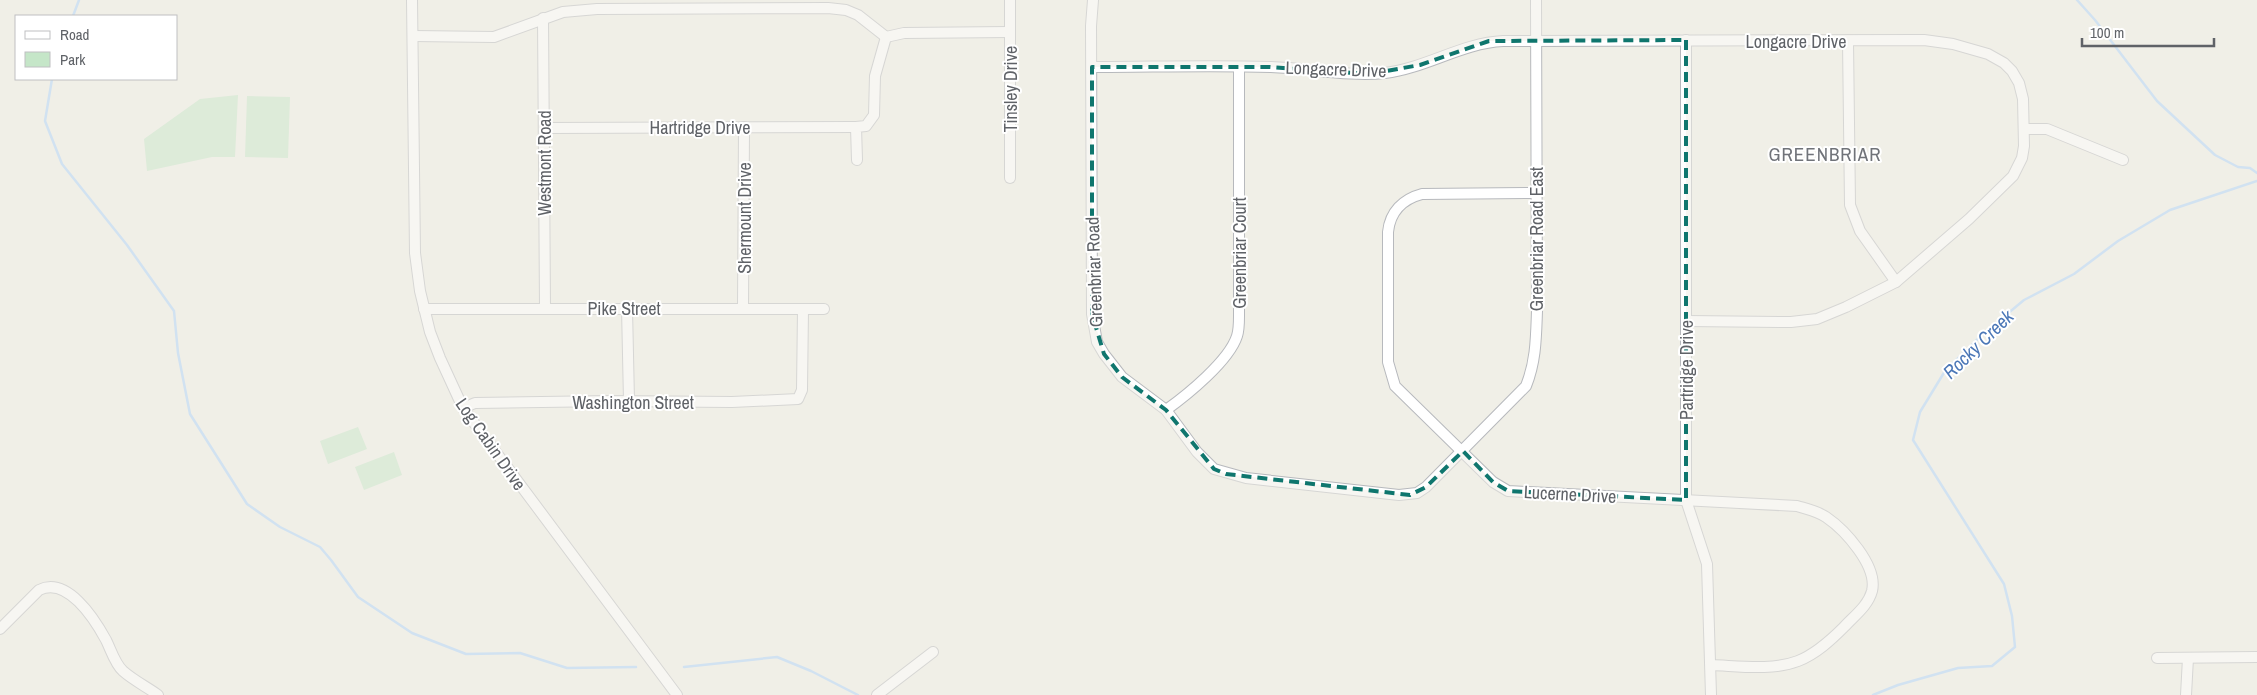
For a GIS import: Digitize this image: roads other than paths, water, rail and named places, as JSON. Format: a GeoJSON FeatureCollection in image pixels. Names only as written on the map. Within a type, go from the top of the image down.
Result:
{"type":"FeatureCollection","features":[{"type":"Feature","properties":{"kind":"street","name":"Log Cabin Drive"},"geometry":{"type":"LineString","coordinates":[[412,0],[415,253],[424,309],[440,358],[463,408],[677,695]]}},
{"type":"Feature","properties":{"kind":"street","name":"Tinsley Drive"},"geometry":{"type":"LineString","coordinates":[[1010,0],[1010,178]]}},
{"type":"Feature","properties":{"kind":"street","name":"Greenbriar Road"},"geometry":{"type":"LineString","coordinates":[[1093,0],[1091,26],[1092,314],[1097,342],[1122,377],[1166,410],[1197,452],[1214,469],[1246,478],[1410,495],[1426,487],[1463,451]]}},
{"type":"Feature","properties":{"kind":"street","name":"Greenbriar Road East"},"geometry":{"type":"LineString","coordinates":[[1463,451],[1526,386],[1536,356],[1536,0]]}},
{"type":"Feature","properties":{"kind":"street"},"geometry":{"type":"LineString","coordinates":[[413,36],[494,36],[563,12],[597,9],[828,8],[846,10],[858,14],[886,37]]}},
{"type":"Feature","properties":{"kind":"street","name":"Westmont Road"},"geometry":{"type":"LineString","coordinates":[[543,18],[545,308]]}},
{"type":"Feature","properties":{"kind":"street"},"geometry":{"type":"LineString","coordinates":[[886,37],[904,33],[1010,32]]}},
{"type":"Feature","properties":{"kind":"street"},"geometry":{"type":"LineString","coordinates":[[857,160],[856,126],[866,126],[874,115],[875,76],[882,58],[886,37]]}},
{"type":"Feature","properties":{"kind":"street","name":"Longacre Drive"},"geometry":{"type":"LineString","coordinates":[[1092,67],[1294,68],[1369,74],[1420,65],[1489,41],[1536,40],[1924,40],[1953,44],[1994,57],[2008,67],[2019,83],[2023,99],[2024,129],[2022,158],[2012,176],[1969,219],[1896,282],[1817,319],[1791,322],[1686,321]]}},
{"type":"Feature","properties":{"kind":"street","name":"Partridge Drive"},"geometry":{"type":"LineString","coordinates":[[1686,40],[1686,500],[1708,564],[1711,695]]}},
{"type":"Feature","properties":{"kind":"street"},"geometry":{"type":"LineString","coordinates":[[1848,41],[1850,205],[1860,231],[1896,282]]}},
{"type":"Feature","properties":{"kind":"street","name":"Greenbriar Court"},"geometry":{"type":"LineString","coordinates":[[1166,410],[1207,376],[1237,338],[1239,316],[1239,67]]}},
{"type":"Feature","properties":{"kind":"street","name":"Hartridge Drive"},"geometry":{"type":"LineString","coordinates":[[544,128],[856,126]]}},
{"type":"Feature","properties":{"kind":"street","name":"Shermount Drive"},"geometry":{"type":"LineString","coordinates":[[744,127],[744,308]]}},
{"type":"Feature","properties":{"kind":"street"},"geometry":{"type":"LineString","coordinates":[[2024,129],[2047,130],[2123,160]]}},
{"type":"Feature","properties":{"kind":"street","name":"Lucerne Drive"},"geometry":{"type":"LineString","coordinates":[[1536,194],[1422,194],[1412,197],[1400,205],[1389,223],[1388,362],[1391,377],[1395,386],[1493,482],[1508,491],[1797,506],[1817,512],[1828,518],[1866,559],[1873,574],[1872,591],[1865,606],[1812,654],[1797,661],[1776,666],[1711,665]]}},
{"type":"Feature","properties":{"kind":"street"},"geometry":{"type":"LineString","coordinates":[[627,308],[629,401]]}},
{"type":"Feature","properties":{"kind":"street","name":"Pike Street"},"geometry":{"type":"LineString","coordinates":[[424,309],[824,309]]}},
{"type":"Feature","properties":{"kind":"street","name":"Washington Street"},"geometry":{"type":"LineString","coordinates":[[463,408],[475,404],[794,400],[801,396],[803,309]]}},
{"type":"Feature","properties":{"kind":"street"},"geometry":{"type":"LineString","coordinates":[[0,629],[39,590],[46,586],[55,586],[64,590],[94,622],[122,670],[158,695]]}},
{"type":"Feature","properties":{"kind":"street"},"geometry":{"type":"LineString","coordinates":[[877,695],[934,652]]}},
{"type":"Feature","properties":{"kind":"street"},"geometry":{"type":"LineString","coordinates":[[2157,658],[2257,657]]}},
{"type":"Feature","properties":{"kind":"street"},"geometry":{"type":"LineString","coordinates":[[2186,695],[2188,658]]}},
{"type":"Feature","properties":{"kind":"waterway"},"geometry":{"type":"LineString","coordinates":[[73,15],[79,0]]}},
{"type":"Feature","properties":{"kind":"waterway"},"geometry":{"type":"LineString","coordinates":[[2077,0],[2095,20],[2157,101],[2215,155],[2238,167],[2250,168],[2257,173]]}},
{"type":"Feature","properties":{"kind":"waterway"},"geometry":{"type":"LineString","coordinates":[[52,80],[45,121],[62,164],[127,245],[174,311],[178,353],[190,414],[247,504],[280,527],[320,547],[358,597],[412,633],[466,654],[520,653],[567,668],[636,667]]}},
{"type":"Feature","properties":{"kind":"waterway","name":"Rocky Creek"},"geometry":{"type":"LineString","coordinates":[[1873,695],[1898,685],[1958,668],[1992,666],[2015,647],[2012,616],[2004,584],[1913,440],[1920,412],[1945,371],[1982,335],[2024,300],[2074,274],[2118,241],[2170,210],[2257,181]]}},
{"type":"Feature","properties":{"kind":"waterway"},"geometry":{"type":"LineString","coordinates":[[684,667],[777,657],[811,671],[858,695]]}},
{"type":"Feature","properties":{"kind":"district","name":"GREENBRIAR"},"geometry":{"type":"Point","coordinates":[1825,154]}}]}
